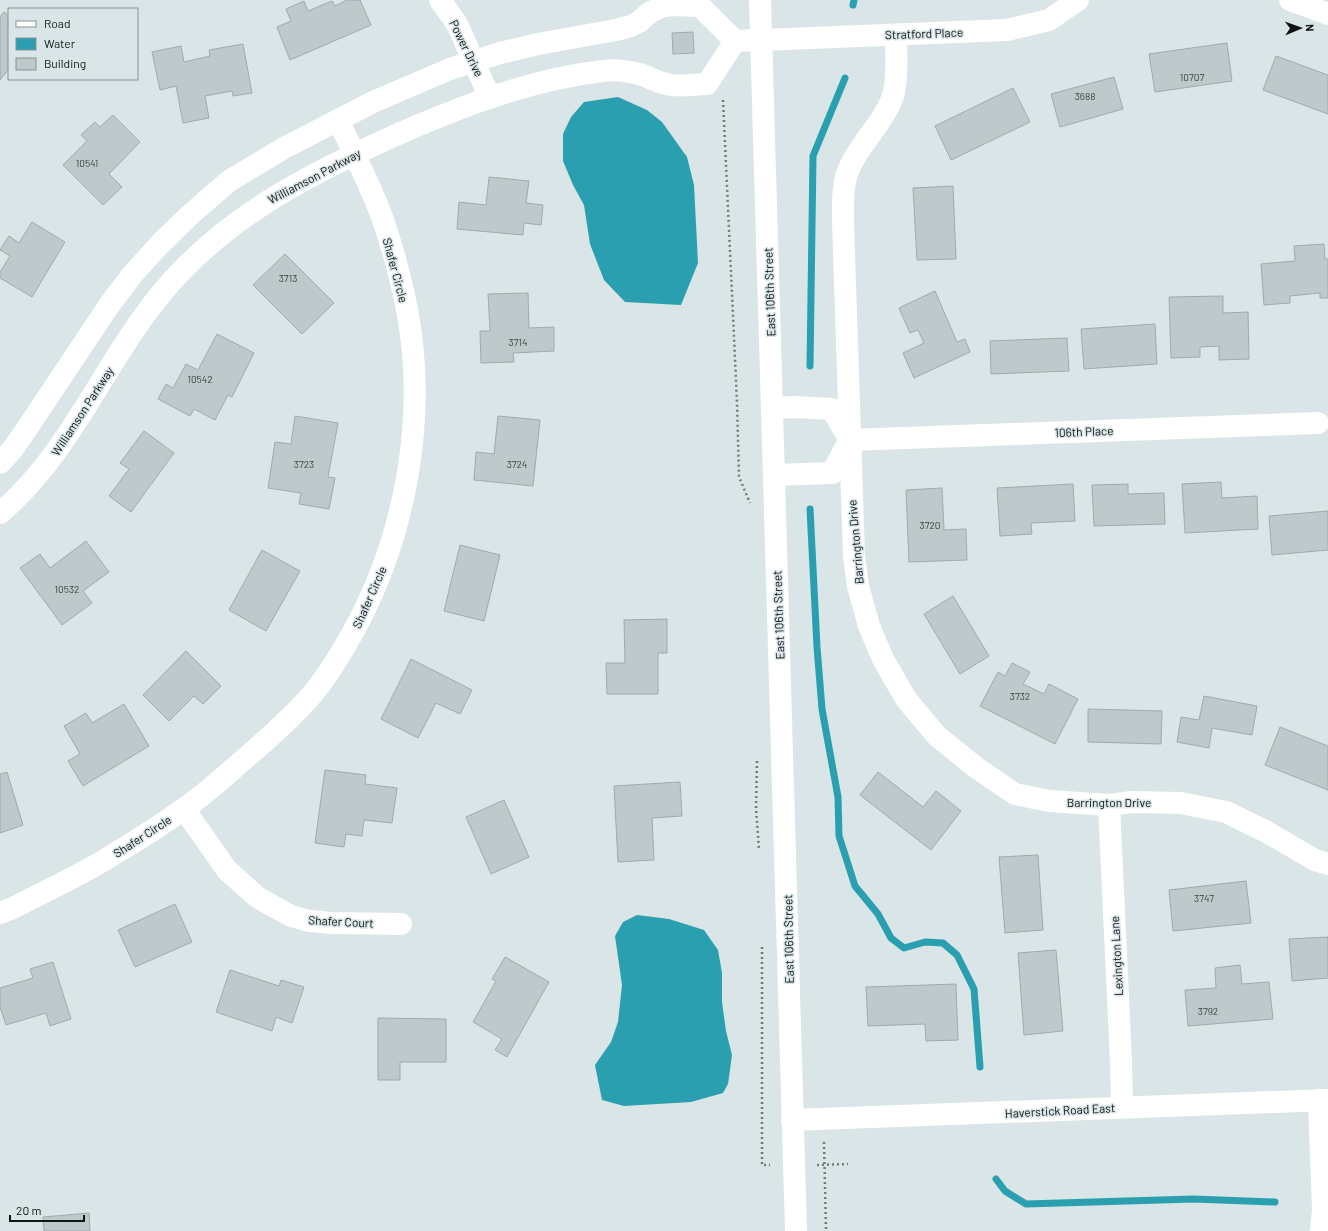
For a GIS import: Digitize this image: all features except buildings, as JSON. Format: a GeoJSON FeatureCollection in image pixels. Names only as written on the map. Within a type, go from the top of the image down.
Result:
{"type":"FeatureCollection","features":[{"type":"Feature","properties":{"kind":"street","name":"Power Drive"},"geometry":{"type":"LineString","coordinates":[[440,0],[457,24],[490,98]]}},
{"type":"Feature","properties":{"kind":"street","name":"East 106th Street"},"geometry":{"type":"LineString","coordinates":[[760,0],[796,1231]]}},
{"type":"Feature","properties":{"kind":"street","name":"Stratford Place"},"geometry":{"type":"LineString","coordinates":[[761,40],[1007,30],[1049,20],[1078,0]]}},
{"type":"Feature","properties":{"kind":"street"},"geometry":{"type":"LineString","coordinates":[[1290,0],[1328,14]]}},
{"type":"Feature","properties":{"kind":"street"},"geometry":{"type":"LineString","coordinates":[[0,463],[12,450],[110,304],[132,275],[160,244],[191,214],[229,181],[284,148],[373,102],[450,69],[500,53],[631,26],[639,22],[649,13],[661,7],[700,6],[735,41],[761,40]]}},
{"type":"Feature","properties":{"kind":"street","name":"Barrington Drive"},"geometry":{"type":"LineString","coordinates":[[896,35],[897,69],[894,93],[888,108],[854,160],[846,176],[843,194],[849,440],[854,556],[858,586],[869,626],[883,659],[906,698],[937,736],[978,769],[1015,794],[1049,801],[1109,805],[1132,802],[1181,803],[1226,812],[1265,831],[1315,860],[1328,864]]}},
{"type":"Feature","properties":{"kind":"street","name":"Williamson Parkway"},"geometry":{"type":"LineString","coordinates":[[0,513],[26,489],[57,450],[139,323],[160,295],[183,270],[227,229],[274,196],[354,154],[417,126],[490,98],[538,84],[606,70],[622,70],[671,86],[708,84],[735,41]]}},
{"type":"Feature","properties":{"kind":"street","name":"Shafer Circle"},"geometry":{"type":"LineString","coordinates":[[0,912],[15,907],[105,860],[184,809],[209,790],[273,734],[310,697],[330,670],[348,641],[378,580],[390,547],[398,518],[408,470],[413,427],[414,375],[411,336],[407,311],[394,255],[379,210],[338,120]]}},
{"type":"Feature","properties":{"kind":"street"},"geometry":{"type":"LineString","coordinates":[[772,408],[795,407],[832,410],[849,440],[832,473],[774,475]]}},
{"type":"Feature","properties":{"kind":"street","name":"106th Place"},"geometry":{"type":"LineString","coordinates":[[849,440],[1318,423]]}},
{"type":"Feature","properties":{"kind":"street","name":"Lexington Lane"},"geometry":{"type":"LineString","coordinates":[[1109,805],[1122,1107]]}},
{"type":"Feature","properties":{"kind":"street","name":"Shafer Court"},"geometry":{"type":"LineString","coordinates":[[184,809],[228,870],[257,897],[291,916],[309,921],[332,924],[401,924]]}},
{"type":"Feature","properties":{"kind":"street"},"geometry":{"type":"LineString","coordinates":[[1321,1231],[1323,1210],[1324,1100]]}},
{"type":"Feature","properties":{"kind":"street","name":"Haverstick Road East"},"geometry":{"type":"LineString","coordinates":[[792,1120],[1324,1100]]}},
{"type":"Feature","properties":{"kind":"path"},"geometry":{"type":"LineString","coordinates":[[723,96],[738,402],[739,477],[751,507]]}},
{"type":"Feature","properties":{"kind":"path"},"geometry":{"type":"LineString","coordinates":[[757,758],[756,808],[759,853]]}},
{"type":"Feature","properties":{"kind":"path"},"geometry":{"type":"LineString","coordinates":[[762,943],[762,1165],[848,1164]]}},
{"type":"Feature","properties":{"kind":"path"},"geometry":{"type":"LineString","coordinates":[[822,1119],[825,1165],[826,1231]]}},
{"type":"Feature","properties":{"kind":"water"},"geometry":{"type":"Polygon","coordinates":[[[618,97],[647,110],[662,122],[687,157],[694,185],[698,263],[681,305],[625,302],[604,280],[590,244],[584,205],[573,185],[563,161],[563,134],[571,117],[584,102],[618,97]]]}},
{"type":"Feature","properties":{"kind":"water"},"geometry":{"type":"Polygon","coordinates":[[[637,915],[669,919],[704,930],[718,950],[722,973],[722,1002],[726,1031],[732,1055],[728,1084],[723,1093],[691,1102],[624,1106],[602,1100],[595,1065],[611,1042],[618,1022],[622,985],[615,936],[623,922],[637,915]]]}},
{"type":"Feature","properties":{"kind":"waterway"},"geometry":{"type":"LineString","coordinates":[[853,5],[854,0]]}},
{"type":"Feature","properties":{"kind":"waterway"},"geometry":{"type":"LineString","coordinates":[[810,366],[813,156],[845,78]]}},
{"type":"Feature","properties":{"kind":"waterway"},"geometry":{"type":"LineString","coordinates":[[810,509],[817,647],[822,709],[838,797],[839,836],[855,886],[878,914],[891,938],[904,948],[925,942],[943,943],[957,955],[974,989],[980,1067]]}},
{"type":"Feature","properties":{"kind":"waterway"},"geometry":{"type":"LineString","coordinates":[[996,1179],[1005,1191],[1026,1204],[1194,1199],[1275,1202]]}}]}
